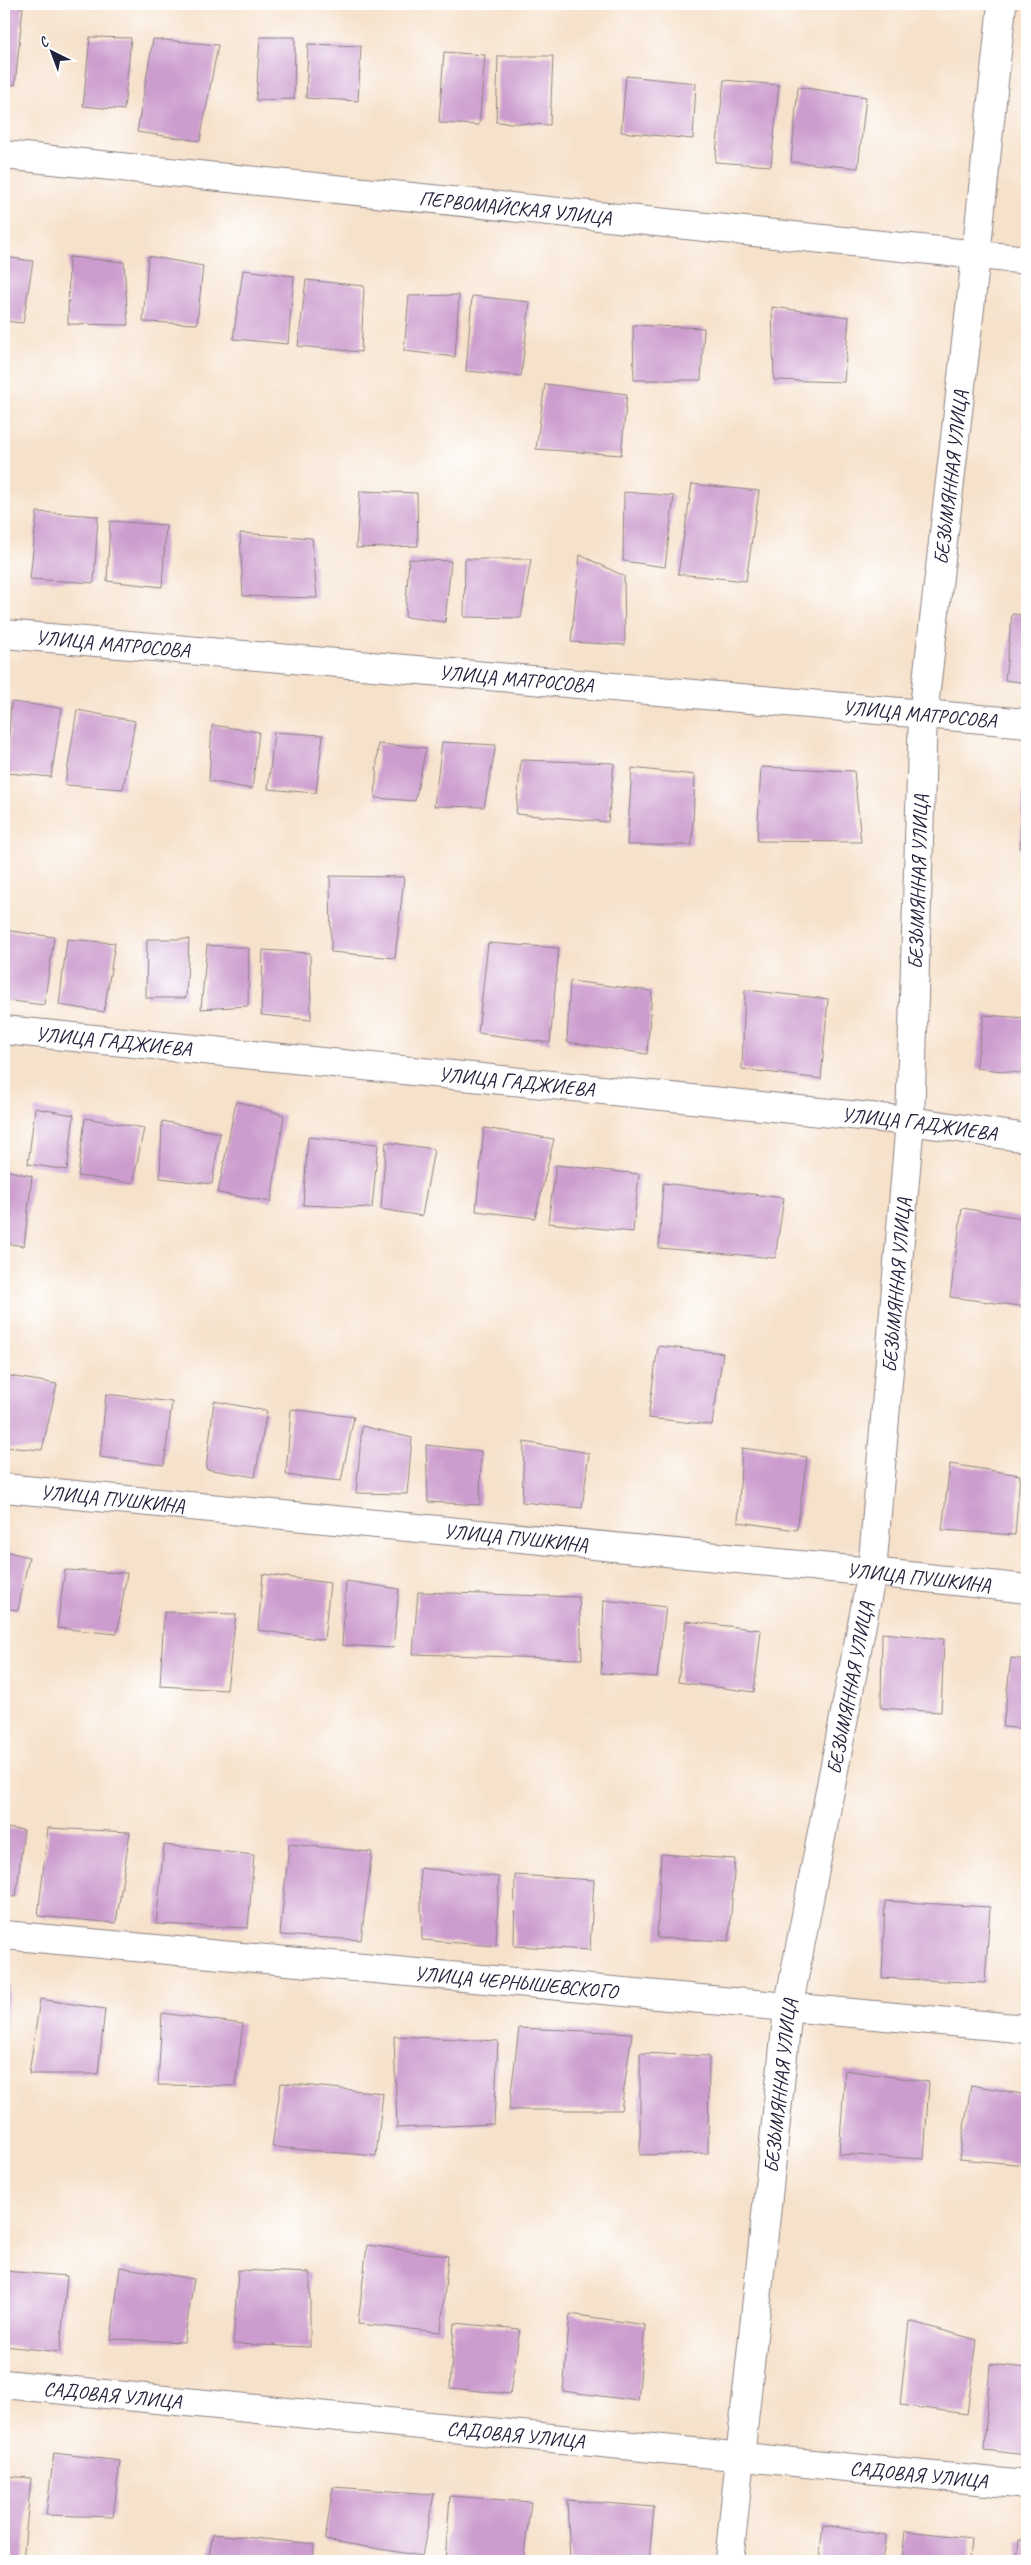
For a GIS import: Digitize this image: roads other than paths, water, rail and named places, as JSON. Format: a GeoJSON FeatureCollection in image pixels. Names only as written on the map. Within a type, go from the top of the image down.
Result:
{"type":"FeatureCollection","features":[{"type":"Feature","properties":{"kind":"street","name":"БЕЗЫМЯННАЯ УЛИЦА"},"geometry":{"type":"LineString","coordinates":[[729,2561],[788,2009],[872,1572],[910,1121],[923,715],[976,256],[1002,4]]}},
{"type":"Feature","properties":{"kind":"street","name":"ПЕРВОМАЙСКАЯ УЛИЦА"},"geometry":{"type":"LineString","coordinates":[[4,155],[1027,260]]}},
{"type":"Feature","properties":{"kind":"street","name":"УЛИЦА МАТРОСОВА"},"geometry":{"type":"LineString","coordinates":[[4,634],[1027,723]]}},
{"type":"Feature","properties":{"kind":"street","name":"УЛИЦА ГАДЖИЕВА"},"geometry":{"type":"LineString","coordinates":[[4,1030],[910,1121],[1027,1138]]}},
{"type":"Feature","properties":{"kind":"street","name":"УЛИЦА ПУШКИНА"},"geometry":{"type":"LineString","coordinates":[[4,1488],[872,1572],[1027,1589]]}},
{"type":"Feature","properties":{"kind":"street","name":"УЛИЦА ЧЕРНЫШЕВСКОГО"},"geometry":{"type":"LineString","coordinates":[[4,1936],[788,2009],[1027,2029]]}},
{"type":"Feature","properties":{"kind":"street","name":"САДОВАЯ УЛИЦА"},"geometry":{"type":"LineString","coordinates":[[4,2384],[1027,2486]]}}]}
